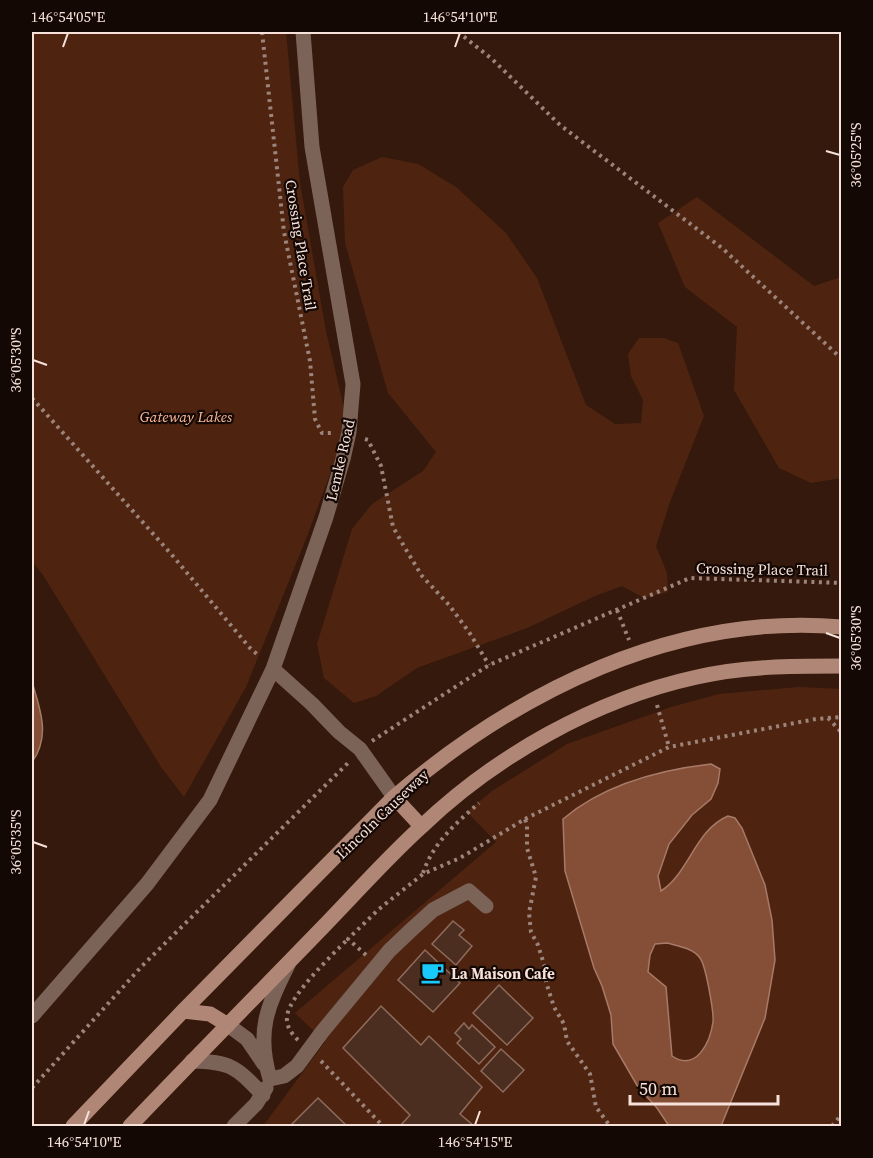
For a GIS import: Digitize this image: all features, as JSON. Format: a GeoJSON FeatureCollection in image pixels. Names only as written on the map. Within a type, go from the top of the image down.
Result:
{"type":"FeatureCollection","features":[{"type":"Feature","properties":{"kind":"main road","name":"Lincoln Causeway"},"geometry":{"type":"LineString","coordinates":[[73,1126],[183,1011],[394,798],[427,769],[473,735],[534,699],[582,675],[650,650],[721,632],[773,626],[842,627]]}},
{"type":"Feature","properties":{"kind":"main road"},"geometry":{"type":"LineString","coordinates":[[130,1126],[421,826],[489,770],[556,730],[592,712],[661,687],[696,677],[739,670],[793,666],[842,666]]}},
{"type":"Feature","properties":{"kind":"main road"},"geometry":{"type":"LineString","coordinates":[[394,798],[421,826]]}},
{"type":"Feature","properties":{"kind":"main road"},"geometry":{"type":"LineString","coordinates":[[183,1011],[210,1014],[228,1025]]}},
{"type":"Feature","properties":{"kind":"street","name":"Lemke Road"},"geometry":{"type":"LineString","coordinates":[[273,669],[326,518],[349,432],[353,384],[312,147],[303,32]]}},
{"type":"Feature","properties":{"kind":"street"},"geometry":{"type":"LineString","coordinates":[[32,1016],[147,885],[210,800],[273,669],[360,749],[394,798]]}},
{"type":"Feature","properties":{"kind":"street"},"geometry":{"type":"LineString","coordinates":[[268,1074],[284,1076],[297,1066],[389,951],[433,910],[469,891],[486,906]]}},
{"type":"Feature","properties":{"kind":"street"},"geometry":{"type":"LineString","coordinates":[[234,1126],[263,1095],[268,1074],[262,1041],[266,1020],[278,985],[290,960]]}},
{"type":"Feature","properties":{"kind":"street"},"geometry":{"type":"LineString","coordinates":[[228,1025],[246,1039],[268,1074]]}},
{"type":"Feature","properties":{"kind":"street"},"geometry":{"type":"LineString","coordinates":[[192,1061],[217,1062],[240,1071],[263,1095]]}},
{"type":"Feature","properties":{"kind":"path","name":"Crossing Place Trail"},"geometry":{"type":"LineString","coordinates":[[262,32],[284,232],[310,361],[315,419],[322,433],[349,432]]}},
{"type":"Feature","properties":{"kind":"path"},"geometry":{"type":"LineString","coordinates":[[458,32],[492,59],[560,125],[722,248],[842,359]]}},
{"type":"Feature","properties":{"kind":"path"},"geometry":{"type":"LineString","coordinates":[[32,398],[172,555],[250,648],[273,669]]}},
{"type":"Feature","properties":{"kind":"path"},"geometry":{"type":"LineString","coordinates":[[349,432],[368,440],[381,466],[393,526],[405,549],[422,576],[449,605],[469,632],[489,665]]}},
{"type":"Feature","properties":{"kind":"path","name":"Crossing Place Trail"},"geometry":{"type":"LineString","coordinates":[[32,1088],[142,966],[360,749],[489,665],[690,578],[842,583]]}},
{"type":"Feature","properties":{"kind":"path"},"geometry":{"type":"LineString","coordinates":[[381,1126],[310,1050],[296,1040],[287,1023],[287,1014],[291,1004],[305,986],[379,909],[423,874],[460,858],[525,819],[669,747],[842,717]]}},
{"type":"Feature","properties":{"kind":"path"},"geometry":{"type":"LineString","coordinates":[[828,718],[842,733]]}},
{"type":"Feature","properties":{"kind":"path"},"geometry":{"type":"LineString","coordinates":[[423,874],[427,862],[446,833],[484,798]]}},
{"type":"Feature","properties":{"kind":"path"},"geometry":{"type":"LineString","coordinates":[[525,819],[528,828],[528,848],[536,877],[530,913],[531,932],[538,945],[546,971],[546,982],[554,1007],[564,1024],[567,1041],[590,1074],[598,1113],[610,1126]]}},
{"type":"Feature","properties":{"kind":"path"},"geometry":{"type":"LineString","coordinates":[[348,939],[378,965]]}},
{"type":"Feature","properties":{"kind":"path"},"geometry":{"type":"LineString","coordinates":[[832,1126],[842,1114]]}},
{"type":"Feature","properties":{"kind":"green space","name":"Gateway Lakes"},"geometry":{"type":"Polygon","coordinates":[[[32,32],[286,32],[300,183],[326,331],[344,408],[340,447],[306,539],[246,687],[184,797],[161,767],[43,575],[32,561],[32,32]]]}},
{"type":"Feature","properties":{"kind":"green space"},"geometry":{"type":"Polygon","coordinates":[[[382,157],[418,164],[456,187],[506,233],[537,278],[586,405],[615,424],[641,423],[643,400],[631,376],[628,354],[639,338],[664,338],[678,343],[704,416],[670,502],[656,546],[667,573],[668,592],[644,598],[622,586],[527,628],[417,668],[376,696],[354,703],[324,678],[317,644],[352,529],[372,504],[423,471],[436,452],[388,393],[345,243],[343,187],[353,170],[382,157]]]}},
{"type":"Feature","properties":{"kind":"green space"},"geometry":{"type":"Polygon","coordinates":[[[697,197],[814,286],[841,277],[841,478],[811,483],[779,468],[734,390],[737,327],[685,287],[658,223],[697,197]]]}},
{"type":"Feature","properties":{"kind":"green space"},"geometry":{"type":"Polygon","coordinates":[[[799,687],[841,689],[841,1126],[263,1126],[325,1042],[295,1013],[496,842],[467,812],[492,791],[567,744],[671,707],[719,694],[799,687]]]}},
{"type":"Feature","properties":{"kind":"shaded area"},"geometry":{"type":"Polygon","coordinates":[[[32,682],[41,712],[42,732],[38,752],[32,762],[32,682]]]}},
{"type":"Feature","properties":{"kind":"shaded area"},"geometry":{"type":"Polygon","coordinates":[[[711,764],[720,769],[718,783],[711,799],[692,815],[669,844],[658,876],[661,891],[679,874],[708,831],[728,816],[735,818],[742,828],[765,885],[772,920],[775,960],[765,1018],[721,1126],[669,1126],[657,1108],[638,1087],[613,1044],[611,1015],[594,968],[565,871],[563,819],[596,796],[614,788],[672,770],[711,764]],[[667,943],[655,944],[650,955],[648,972],[666,987],[672,1056],[688,1060],[700,1053],[709,1038],[713,1022],[711,1000],[700,958],[689,950],[667,943]]]}},
{"type":"Feature","properties":{"kind":"building"},"geometry":{"type":"Polygon","coordinates":[[[453,921],[464,930],[459,935],[472,946],[456,965],[432,944],[453,921]]]}},
{"type":"Feature","properties":{"kind":"building"},"geometry":{"type":"Polygon","coordinates":[[[425,950],[460,983],[433,1012],[398,980],[425,950]]]}},
{"type":"Feature","properties":{"kind":"building"},"geometry":{"type":"Polygon","coordinates":[[[499,985],[533,1018],[507,1045],[473,1013],[499,985]]]}},
{"type":"Feature","properties":{"kind":"building"},"geometry":{"type":"Polygon","coordinates":[[[381,1006],[421,1045],[429,1036],[482,1087],[460,1114],[474,1126],[400,1126],[410,1115],[343,1048],[381,1006]]]}},
{"type":"Feature","properties":{"kind":"building"},"geometry":{"type":"Polygon","coordinates":[[[464,1023],[469,1029],[472,1025],[495,1047],[479,1064],[457,1043],[461,1039],[455,1033],[464,1023]]]}},
{"type":"Feature","properties":{"kind":"building"},"geometry":{"type":"Polygon","coordinates":[[[501,1049],[524,1070],[503,1092],[481,1071],[501,1049]]]}},
{"type":"Feature","properties":{"kind":"building"},"geometry":{"type":"Polygon","coordinates":[[[318,1098],[347,1126],[290,1126],[318,1098]]]}},
{"type":"Feature","properties":{"kind":"place","name":"La Maison Cafe"},"geometry":{"type":"Point","coordinates":[433,973]}}]}
